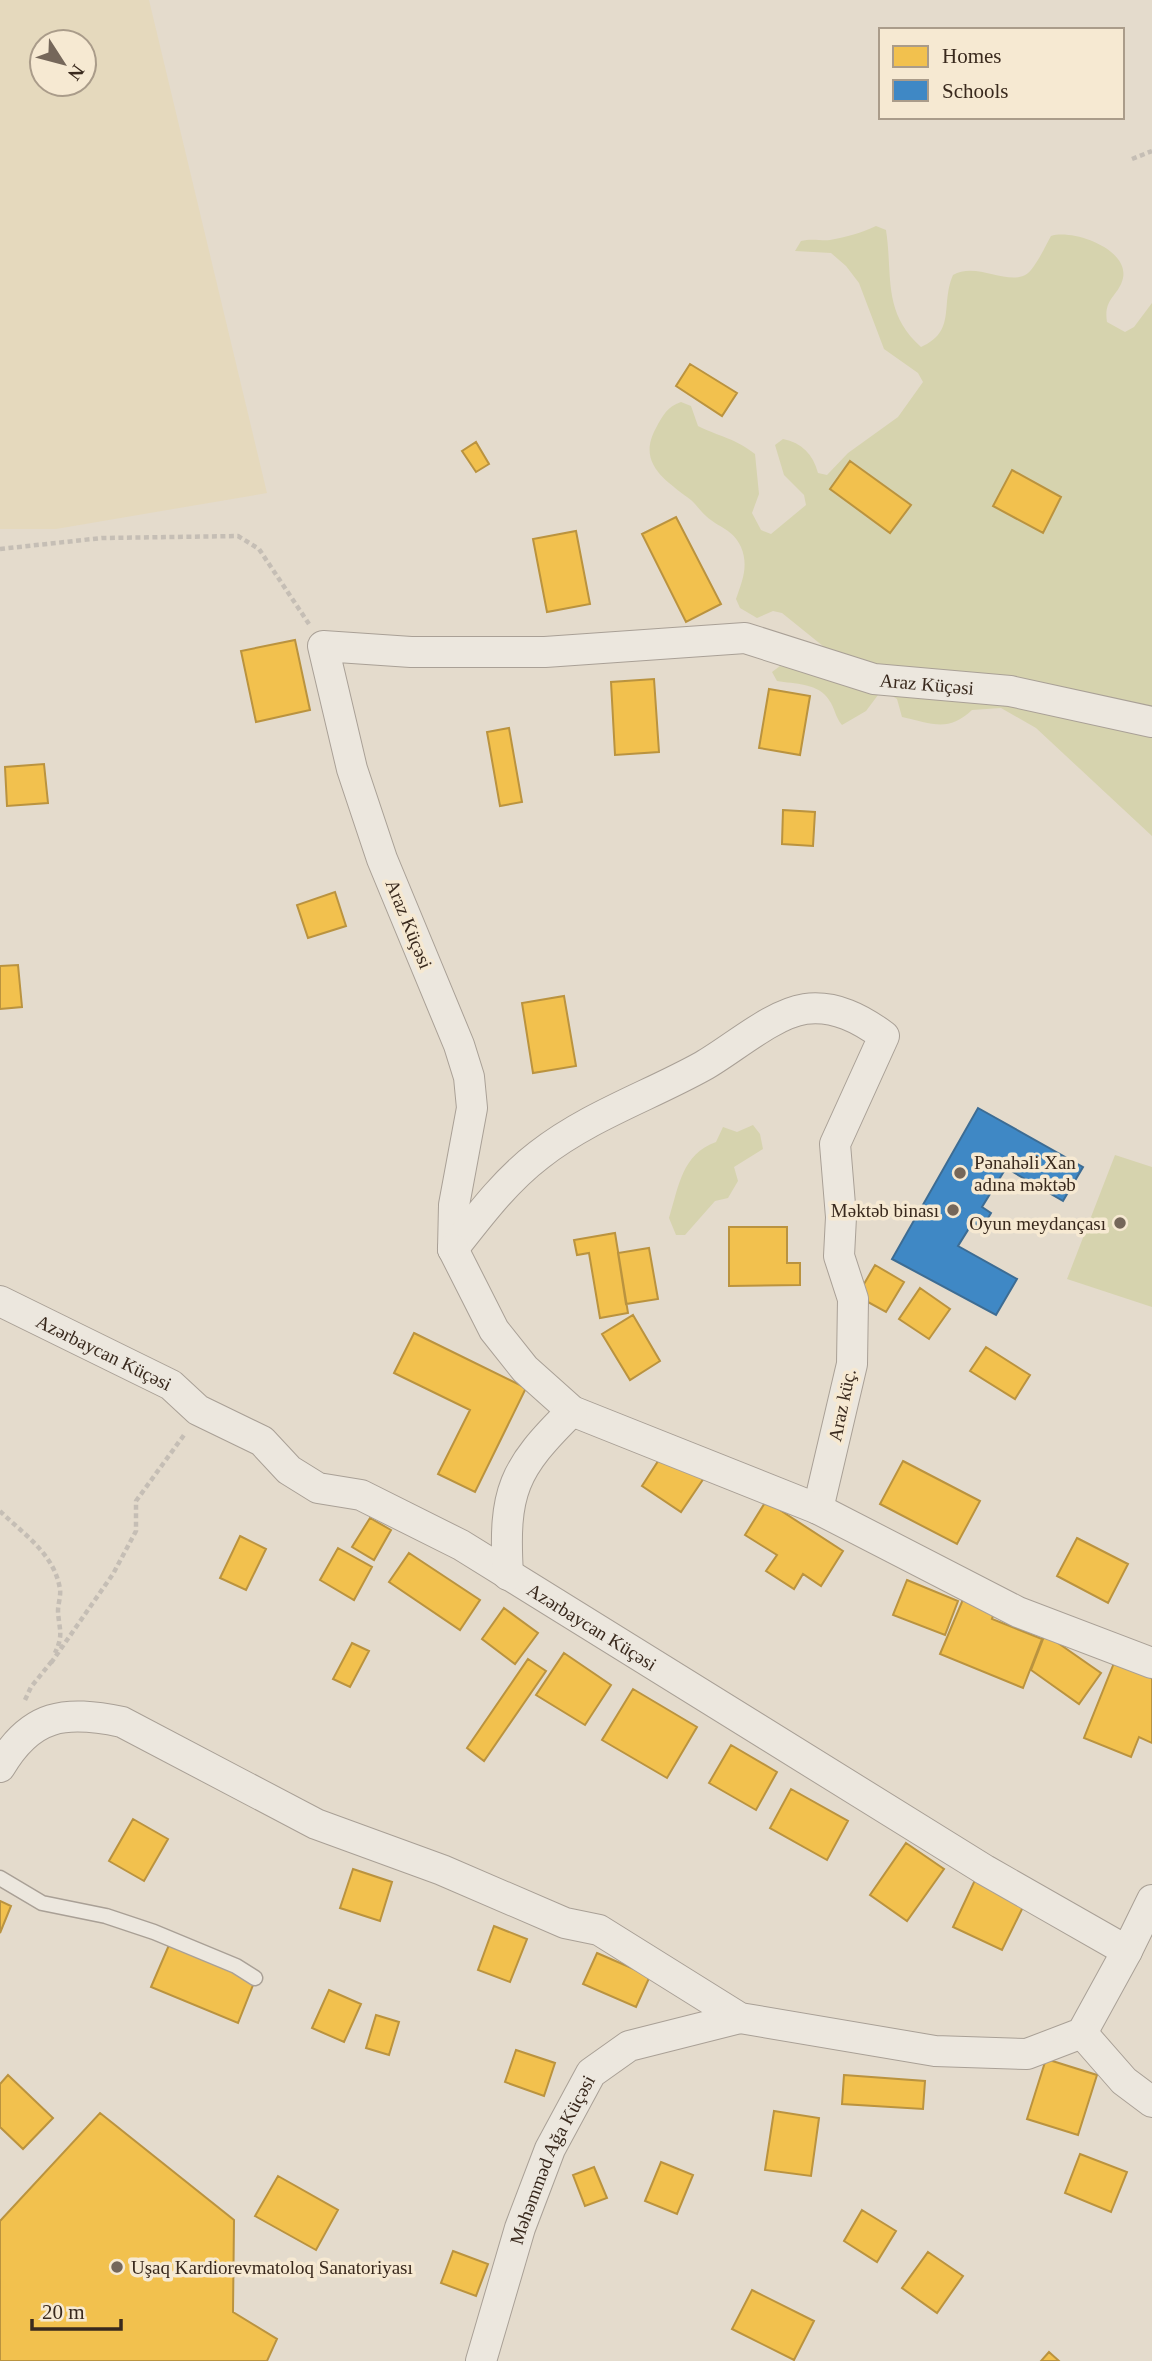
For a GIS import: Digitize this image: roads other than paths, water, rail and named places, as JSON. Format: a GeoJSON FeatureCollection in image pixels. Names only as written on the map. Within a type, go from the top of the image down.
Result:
{"type":"FeatureCollection","features":[{"type":"Feature","properties":{"kind":"street","name":"Araz Küçəsi"},"geometry":{"type":"LineString","coordinates":[[453,1250],[454,1205],[472,1108],[468,1077],[459,1045],[382,859],[352,769],[323,646],[411,652],[545,652],[745,638],[874,679],[1010,691],[1152,723]]}},
{"type":"Feature","properties":{"kind":"street","name":"Araz küç."},"geometry":{"type":"LineString","coordinates":[[453,1250],[493,1198],[539,1155],[637,1097],[700,1067],[787,1013],[808,1009],[834,1011],[863,1021],[884,1036],[835,1144],[841,1217],[839,1255],[853,1299],[852,1364],[818,1509]]}},
{"type":"Feature","properties":{"kind":"street"},"geometry":{"type":"LineString","coordinates":[[453,1250],[494,1330],[525,1369],[572,1411],[818,1509],[1018,1612],[1152,1663]]}},
{"type":"Feature","properties":{"kind":"street","name":"Azərbaycan Küçəsi"},"geometry":{"type":"LineString","coordinates":[[0,1301],[171,1385],[198,1410],[262,1441],[289,1470],[318,1488],[361,1495],[461,1545],[985,1870],[1127,1951]]}},
{"type":"Feature","properties":{"kind":"street"},"geometry":{"type":"LineString","coordinates":[[508,1574],[505,1526],[515,1481],[538,1444],[572,1411]]}},
{"type":"Feature","properties":{"kind":"street"},"geometry":{"type":"LineString","coordinates":[[7,1754],[52,1718],[91,1716],[122,1721],[316,1824],[442,1870],[565,1923],[599,1930],[740,2018],[935,2051],[1027,2054],[1082,2033],[1152,1900]]}},
{"type":"Feature","properties":{"kind":"street","name":"Məhəmməd Ağa Küçəsi"},"geometry":{"type":"LineString","coordinates":[[481,2361],[520,2228],[541,2172],[591,2073],[629,2046],[740,2018]]}},
{"type":"Feature","properties":{"kind":"street"},"geometry":{"type":"LineString","coordinates":[[1082,2033],[1124,2081],[1152,2102]]}},
{"type":"Feature","properties":{"kind":"lane"},"geometry":{"type":"LineString","coordinates":[[0,1878],[42,1903],[106,1916],[154,1932],[236,1966],[255,1978]]}},
{"type":"Feature","properties":{"kind":"place","name":"Pənahəli Xan adına məktəb"},"geometry":{"type":"Point","coordinates":[960,1173]}},
{"type":"Feature","properties":{"kind":"place","name":"Məktəb binası"},"geometry":{"type":"Point","coordinates":[953,1210]}},
{"type":"Feature","properties":{"kind":"place","name":"Oyun meydançası"},"geometry":{"type":"Point","coordinates":[1120,1223]}},
{"type":"Feature","properties":{"kind":"place","name":"Uşaq Kardiorevmatoloq Sanatoriyası"},"geometry":{"type":"Point","coordinates":[117,2267]}}]}
